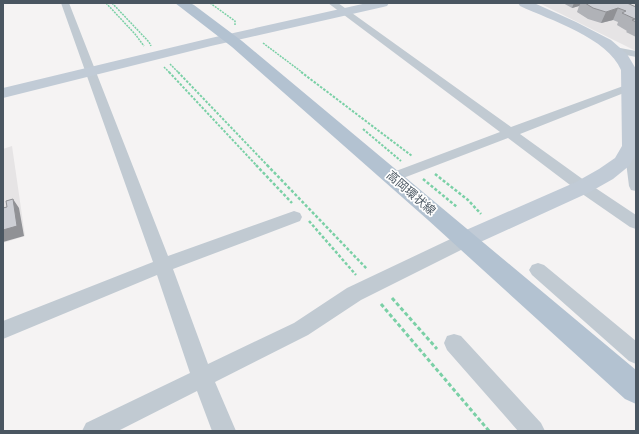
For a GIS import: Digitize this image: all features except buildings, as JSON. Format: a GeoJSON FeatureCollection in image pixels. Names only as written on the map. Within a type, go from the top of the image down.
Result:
{"type":"FeatureCollection","features":[{"type":"Feature","properties":{"kind":"main road","name":"高岡環状線"},"geometry":{"type":"LineString","coordinates":[[181,3],[234,33]]}},
{"type":"Feature","properties":{"kind":"main road","name":"高岡環状線"},"geometry":{"type":"LineString","coordinates":[[194,3],[234,33],[398,176],[636,374]]}},
{"type":"Feature","properties":{"kind":"main road","name":"高岡環状線"},"geometry":{"type":"LineString","coordinates":[[472,237],[636,389]]}},
{"type":"Feature","properties":{"kind":"street"},"geometry":{"type":"LineString","coordinates":[[66,3],[163,265],[202,377],[224,431]]}},
{"type":"Feature","properties":{"kind":"street"},"geometry":{"type":"LineString","coordinates":[[332,3],[583,187],[636,223]]}},
{"type":"Feature","properties":{"kind":"street"},"geometry":{"type":"LineString","coordinates":[[3,93],[92,72],[234,33],[383,3]]}},
{"type":"Feature","properties":{"kind":"street"},"geometry":{"type":"LineString","coordinates":[[524,3],[590,35],[615,50],[625,60],[630,70],[631,146],[636,186]]}},
{"type":"Feature","properties":{"kind":"street"},"geometry":{"type":"LineString","coordinates":[[615,50],[636,54]]}},
{"type":"Feature","properties":{"kind":"street"},"geometry":{"type":"LineString","coordinates":[[398,176],[509,132],[630,87]]}},
{"type":"Feature","properties":{"kind":"street"},"geometry":{"type":"LineString","coordinates":[[94,431],[301,329],[354,294],[472,237],[583,187],[606,174],[622,162],[631,146]]}},
{"type":"Feature","properties":{"kind":"street"},"geometry":{"type":"LineString","coordinates":[[3,330],[163,265],[297,213]]}},
{"type":"Feature","properties":{"kind":"street"},"geometry":{"type":"LineString","coordinates":[[538,270],[636,354]]}},
{"type":"Feature","properties":{"kind":"street"},"geometry":{"type":"LineString","coordinates":[[454,343],[533,431]]}},
{"type":"Feature","properties":{"kind":"path"},"geometry":{"type":"LineString","coordinates":[[106,3],[146,48]]}},
{"type":"Feature","properties":{"kind":"path"},"geometry":{"type":"LineString","coordinates":[[112,3],[149,42],[151,47]]}},
{"type":"Feature","properties":{"kind":"path"},"geometry":{"type":"LineString","coordinates":[[210,3],[235,21],[234,33]]}},
{"type":"Feature","properties":{"kind":"path"},"geometry":{"type":"LineString","coordinates":[[259,42],[424,165],[468,200],[481,214]]}},
{"type":"Feature","properties":{"kind":"path"},"geometry":{"type":"LineString","coordinates":[[166,60],[367,269]]}},
{"type":"Feature","properties":{"kind":"path"},"geometry":{"type":"LineString","coordinates":[[159,61],[297,213],[356,275]]}},
{"type":"Feature","properties":{"kind":"path"},"geometry":{"type":"LineString","coordinates":[[381,304],[489,431]]}},
{"type":"Feature","properties":{"kind":"shaded area"},"geometry":{"type":"Polygon","coordinates":[[[539,3],[636,3],[636,51],[539,3]]]}},
{"type":"Feature","properties":{"kind":"shaded area"},"geometry":{"type":"Polygon","coordinates":[[[12,146],[25,236],[3,243],[3,149],[12,146]]]}}]}
